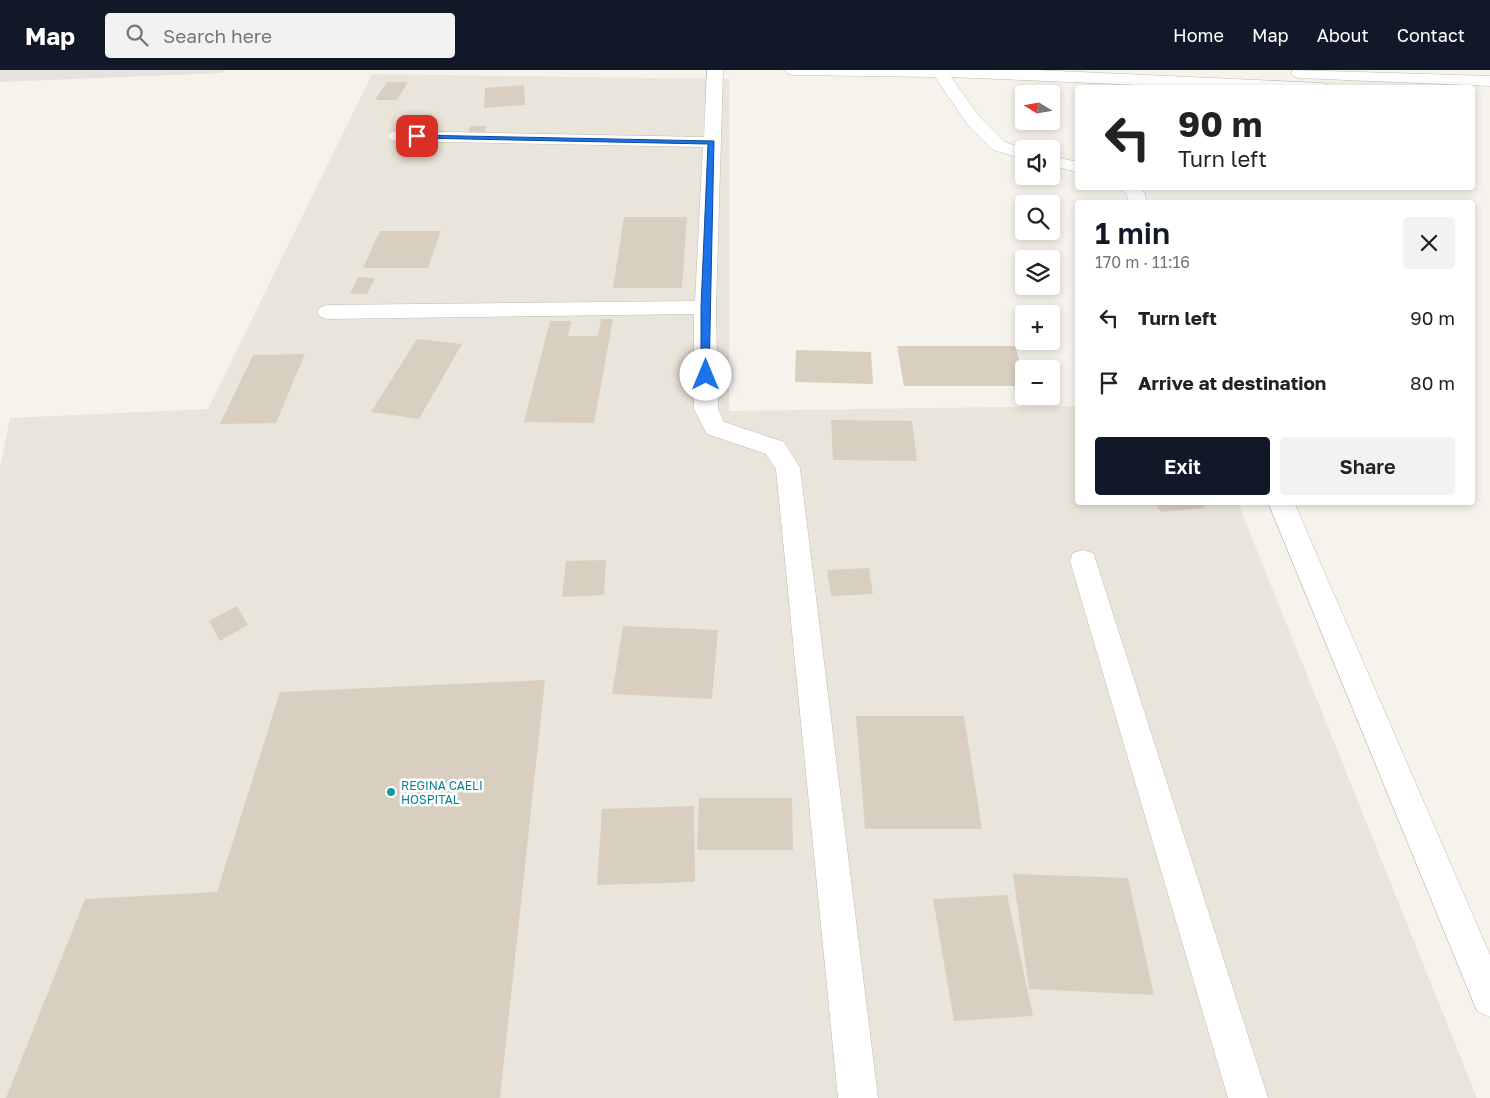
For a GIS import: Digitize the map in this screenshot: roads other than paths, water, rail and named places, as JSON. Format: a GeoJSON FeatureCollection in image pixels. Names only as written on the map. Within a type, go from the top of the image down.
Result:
{"type":"FeatureCollection","features":[{"type":"Feature","properties":{"kind":"street"},"geometry":{"type":"LineString","coordinates":[[715,70],[705,307],[706,409],[715,428],[775,448],[788,468],[858,1098]]}},
{"type":"Feature","properties":{"kind":"street"},"geometry":{"type":"LineString","coordinates":[[792,70],[1069,73],[1271,85]]}},
{"type":"Feature","properties":{"kind":"street"},"geometry":{"type":"LineString","coordinates":[[1231,70],[1490,82]]}},
{"type":"Feature","properties":{"kind":"street"},"geometry":{"type":"LineString","coordinates":[[938,71],[973,120],[999,146],[1015,151]]}},
{"type":"Feature","properties":{"kind":"street"},"geometry":{"type":"LineString","coordinates":[[1475,94],[1490,95]]}},
{"type":"Feature","properties":{"kind":"street"},"geometry":{"type":"LineString","coordinates":[[397,136],[711,142]]}},
{"type":"Feature","properties":{"kind":"street"},"geometry":{"type":"LineString","coordinates":[[1060,163],[1075,166]]}},
{"type":"Feature","properties":{"kind":"street"},"geometry":{"type":"LineString","coordinates":[[328,312],[705,307]]}},
{"type":"Feature","properties":{"kind":"street"},"geometry":{"type":"LineString","coordinates":[[1282,505],[1490,998]]}},
{"type":"Feature","properties":{"kind":"street"},"geometry":{"type":"LineString","coordinates":[[1083,561],[1248,1098]]}},
{"type":"Feature","properties":{"kind":"place","name":"REGINA CAELI HOSPITAL"},"geometry":{"type":"Point","coordinates":[391,792]}}]}
